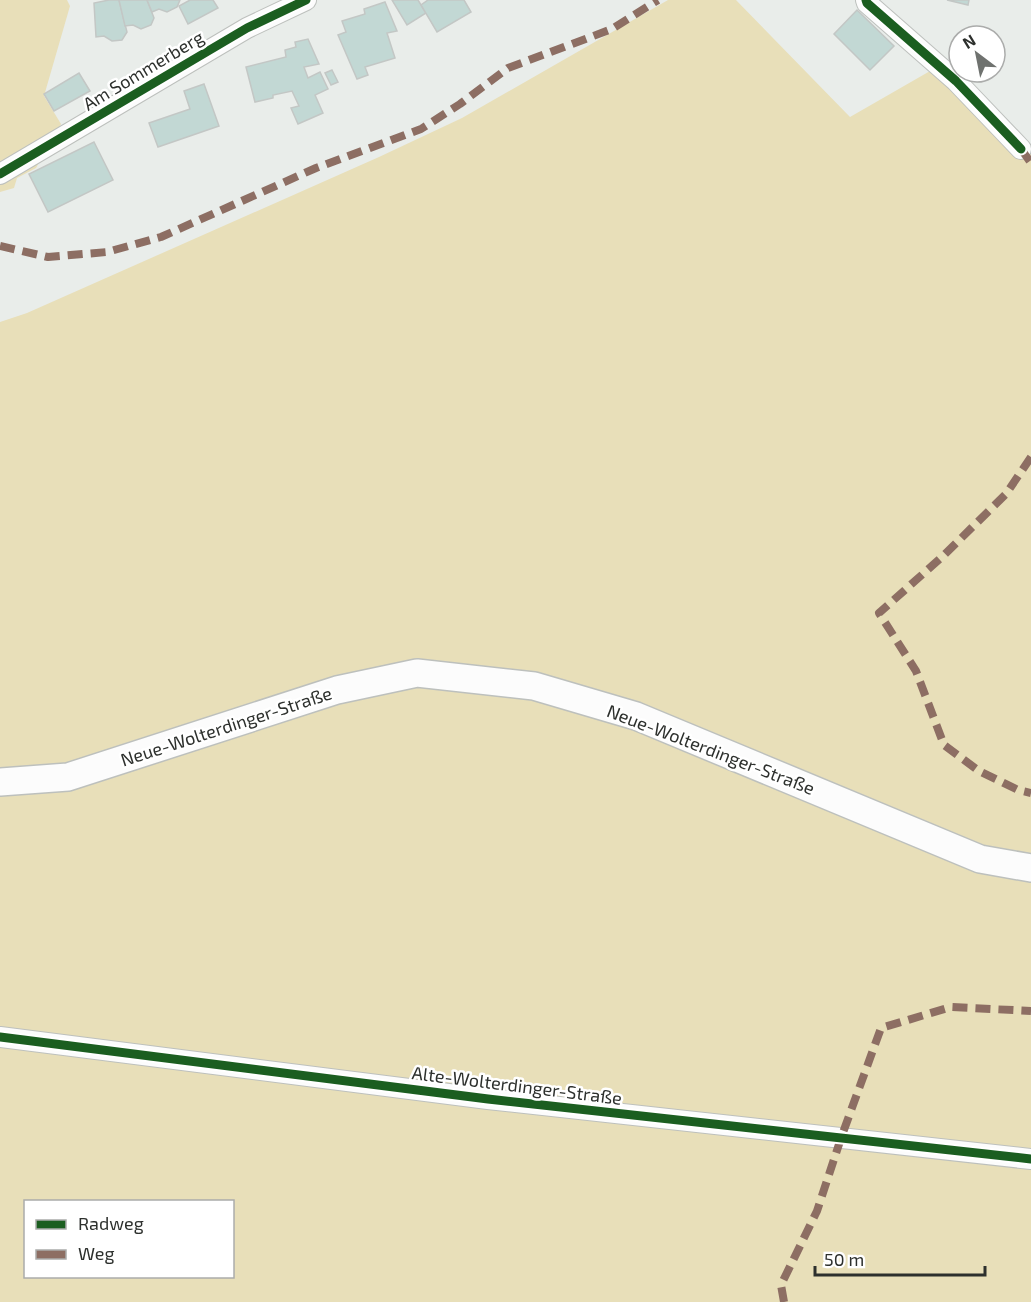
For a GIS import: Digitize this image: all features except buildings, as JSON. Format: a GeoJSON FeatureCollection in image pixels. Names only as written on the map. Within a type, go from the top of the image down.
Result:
{"type":"FeatureCollection","features":[{"type":"Feature","properties":{"kind":"main road","name":"Neue-Wolterdinger-Straße"},"geometry":{"type":"LineString","coordinates":[[0,782],[68,777],[337,690],[417,673],[534,686],[636,716],[980,859],[1031,868]]}},
{"type":"Feature","properties":{"kind":"street","name":"Am Sommerberg"},"geometry":{"type":"LineString","coordinates":[[0,174],[247,28],[306,0]]}},
{"type":"Feature","properties":{"kind":"street"},"geometry":{"type":"LineString","coordinates":[[866,0],[956,81],[1021,149]]}},
{"type":"Feature","properties":{"kind":"street","name":"Alte-Wolterdinger-Straße"},"geometry":{"type":"LineString","coordinates":[[0,1037],[488,1100],[1031,1159]]}},
{"type":"Feature","properties":{"kind":"shaded area"},"geometry":{"type":"Polygon","coordinates":[[[0,0],[67,0],[70,6],[44,96],[61,124],[36,168],[17,178],[14,188],[0,192],[0,0]]]}},
{"type":"Feature","properties":{"kind":"shaded area"},"geometry":{"type":"Polygon","coordinates":[[[668,0],[736,0],[850,117],[944,63],[947,66],[947,84],[966,84],[1031,147],[1031,1302],[0,1302],[0,322],[27,313],[462,118],[668,0]]]}},
{"type":"Feature","properties":{"kind":"marked path"},"geometry":{"type":"LineString","coordinates":[[0,246],[48,257],[107,252],[161,237],[316,168],[421,129],[460,104],[508,68],[612,29],[658,0]]}},
{"type":"Feature","properties":{"kind":"marked path"},"geometry":{"type":"LineString","coordinates":[[1021,149],[1031,163]]}},
{"type":"Feature","properties":{"kind":"marked path"},"geometry":{"type":"LineString","coordinates":[[1031,457],[1006,494],[942,557],[879,613],[916,671],[944,745],[979,771],[1018,790],[1031,793]]}},
{"type":"Feature","properties":{"kind":"marked path"},"geometry":{"type":"LineString","coordinates":[[784,1302],[781,1285],[817,1211],[881,1028],[951,1007],[1031,1011]]}},
{"type":"Feature","properties":{"kind":"cycle path"},"geometry":{"type":"LineString","coordinates":[[0,174],[247,28],[306,0]]}},
{"type":"Feature","properties":{"kind":"cycle path"},"geometry":{"type":"LineString","coordinates":[[866,0],[956,81],[1021,149]]}},
{"type":"Feature","properties":{"kind":"cycle path"},"geometry":{"type":"LineString","coordinates":[[0,1037],[488,1099],[1031,1159]]}}]}
